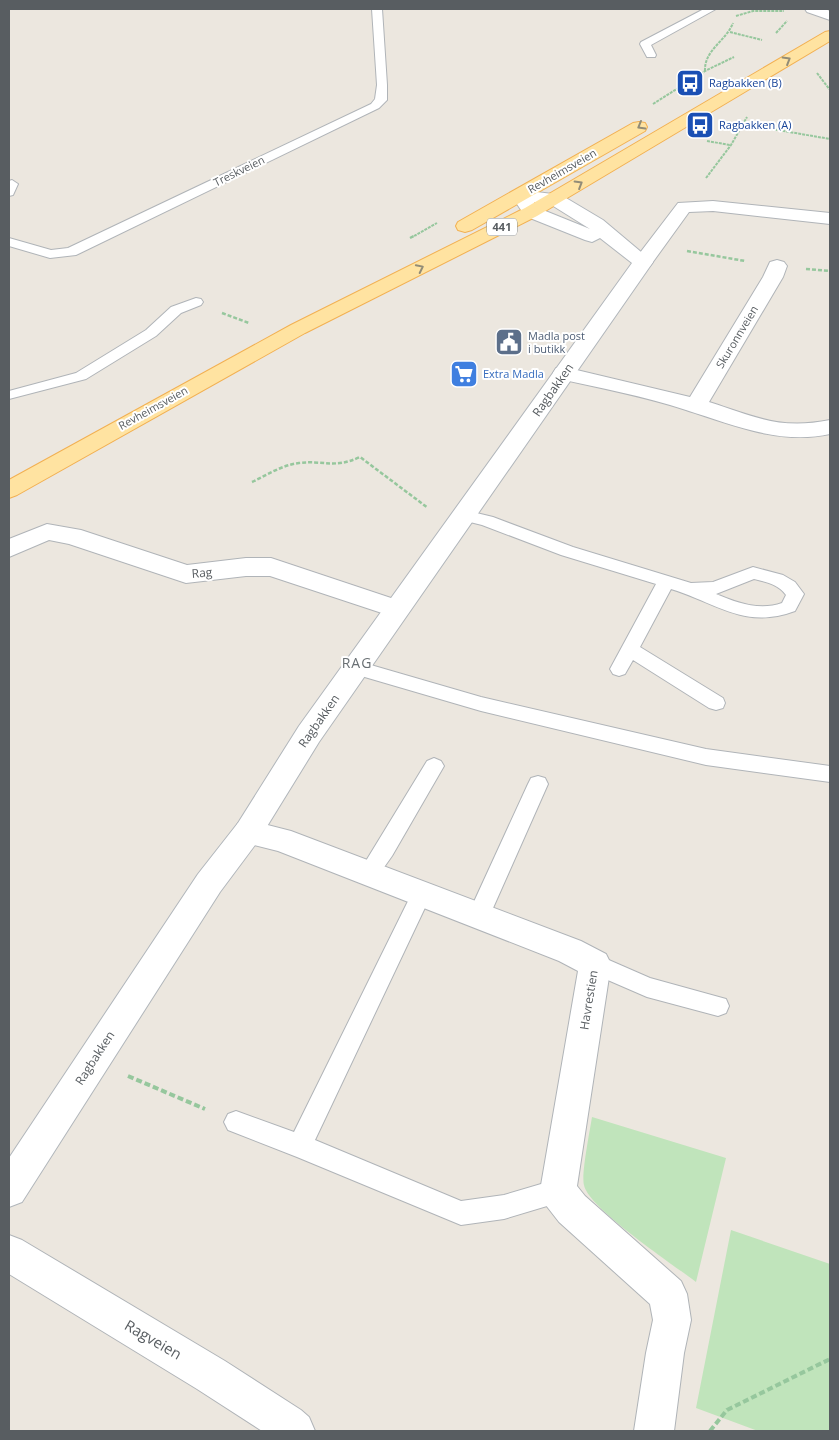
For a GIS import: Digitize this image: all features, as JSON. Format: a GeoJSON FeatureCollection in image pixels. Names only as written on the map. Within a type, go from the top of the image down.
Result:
{"type":"FeatureCollection","features":[{"type":"Feature","properties":{"kind":"main road"},"geometry":{"type":"LineString","coordinates":[[804,32],[830,17]]}},
{"type":"Feature","properties":{"kind":"main road","name":"Revheimsveien"},"geometry":{"type":"LineString","coordinates":[[9,490],[298,329],[555,199],[830,35]]}},
{"type":"Feature","properties":{"kind":"main road","name":"Revheimsveien"},"geometry":{"type":"LineString","coordinates":[[298,329],[403,261],[657,116]]}},
{"type":"Feature","properties":{"kind":"street"},"geometry":{"type":"LineString","coordinates":[[812,9],[830,17]]}},
{"type":"Feature","properties":{"kind":"street"},"geometry":{"type":"LineString","coordinates":[[520,195],[555,199],[596,224],[633,255]]}},
{"type":"Feature","properties":{"kind":"street"},"geometry":{"type":"LineString","coordinates":[[520,195],[531,212],[633,255]]}},
{"type":"Feature","properties":{"kind":"street","name":"Ragbakken"},"geometry":{"type":"LineString","coordinates":[[9,1189],[209,883],[248,832],[309,734],[564,373],[633,255],[684,207],[707,205],[830,219]]}},
{"type":"Feature","properties":{"kind":"street","name":"Skuronnveien"},"geometry":{"type":"LineString","coordinates":[[696,406],[773,276],[777,266]]}},
{"type":"Feature","properties":{"kind":"street"},"geometry":{"type":"LineString","coordinates":[[564,373],[696,406],[762,428],[794,432],[830,427]]}},
{"type":"Feature","properties":{"kind":"street","name":"Rag"},"geometry":{"type":"LineString","coordinates":[[9,549],[47,532],[72,536],[186,574],[246,567],[270,567],[397,609]]}},
{"type":"Feature","properties":{"kind":"street","name":"Havrestien"},"geometry":{"type":"LineString","coordinates":[[248,832],[281,840],[570,951],[595,964],[558,1191]]}},
{"type":"Feature","properties":{"kind":"street"},"geometry":{"type":"LineString","coordinates":[[558,1191],[572,1209],[668,1294],[672,1320],[665,1353],[654,1431]]}},
{"type":"Feature","properties":{"kind":"street","name":"Ragveien"},"geometry":{"type":"LineString","coordinates":[[9,1253],[211,1375],[295,1431]]}},
{"type":"Feature","properties":{"kind":"lane","name":"Treskveien"},"geometry":{"type":"LineString","coordinates":[[9,242],[50,254],[71,252],[375,106],[381,100],[382,86],[377,9]]}},
{"type":"Feature","properties":{"kind":"lane"},"geometry":{"type":"LineString","coordinates":[[651,55],[646,44],[711,9]]}},
{"type":"Feature","properties":{"kind":"lane"},"geometry":{"type":"LineString","coordinates":[[9,395],[81,376],[144,338],[176,310],[196,302]]}},
{"type":"Feature","properties":{"kind":"lane"},"geometry":{"type":"LineString","coordinates":[[464,515],[487,521],[567,551],[691,589],[706,597],[751,612],[780,612],[790,607],[795,594],[789,586],[777,579],[753,573],[715,588],[691,589]]}},
{"type":"Feature","properties":{"kind":"lane"},"geometry":{"type":"LineString","coordinates":[[619,669],[666,582]]}},
{"type":"Feature","properties":{"kind":"lane"},"geometry":{"type":"LineString","coordinates":[[630,650],[716,704]]}},
{"type":"Feature","properties":{"kind":"lane"},"geometry":{"type":"LineString","coordinates":[[357,668],[481,704],[706,757],[830,774]]}},
{"type":"Feature","properties":{"kind":"lane"},"geometry":{"type":"LineString","coordinates":[[368,874],[385,850],[434,766]]}},
{"type":"Feature","properties":{"kind":"lane"},"geometry":{"type":"LineString","coordinates":[[478,917],[538,784]]}},
{"type":"Feature","properties":{"kind":"lane"},"geometry":{"type":"LineString","coordinates":[[300,1146],[421,895]]}},
{"type":"Feature","properties":{"kind":"lane"},"geometry":{"type":"LineString","coordinates":[[595,964],[647,987],[718,1006]]}},
{"type":"Feature","properties":{"kind":"lane"},"geometry":{"type":"LineString","coordinates":[[236,1122],[300,1146],[461,1213],[504,1207],[558,1191]]}},
{"type":"Feature","properties":{"kind":"path"},"geometry":{"type":"LineString","coordinates":[[705,71],[705,60],[719,42],[730,32],[733,17],[767,10],[787,12]]}},
{"type":"Feature","properties":{"kind":"path"},"geometry":{"type":"LineString","coordinates":[[730,32],[762,40]]}},
{"type":"Feature","properties":{"kind":"path"},"geometry":{"type":"LineString","coordinates":[[814,70],[830,90]]}},
{"type":"Feature","properties":{"kind":"path"},"geometry":{"type":"LineString","coordinates":[[707,205],[702,184],[731,145],[749,114]]}},
{"type":"Feature","properties":{"kind":"path"},"geometry":{"type":"LineString","coordinates":[[743,124],[830,139]]}},
{"type":"Feature","properties":{"kind":"path"},"geometry":{"type":"LineString","coordinates":[[701,140],[731,145]]}},
{"type":"Feature","properties":{"kind":"path"},"geometry":{"type":"LineString","coordinates":[[196,302],[256,325]]}},
{"type":"Feature","properties":{"kind":"path"},"geometry":{"type":"LineString","coordinates":[[252,482],[291,465],[345,465],[360,457],[435,513],[464,515]]}},
{"type":"Feature","properties":{"kind":"path"},"geometry":{"type":"LineString","coordinates":[[127,1075],[236,1122]]}},
{"type":"Feature","properties":{"kind":"path"},"geometry":{"type":"LineString","coordinates":[[710,1431],[727,1410],[830,1359]]}},
{"type":"Feature","properties":{"kind":"green space"},"geometry":{"type":"Polygon","coordinates":[[[592,1117],[726,1158],[696,1282],[615,1221],[589,1195],[583,1180],[592,1117]]]}},
{"type":"Feature","properties":{"kind":"green space"},"geometry":{"type":"Polygon","coordinates":[[[731,1230],[830,1264],[830,1431],[758,1431],[696,1408],[731,1230]]]}},
{"type":"Feature","properties":{"kind":"place","name":"Ragbakken (B)"},"geometry":{"type":"Point","coordinates":[690,83]}},
{"type":"Feature","properties":{"kind":"place","name":"Ragbakken (A)"},"geometry":{"type":"Point","coordinates":[700,125]}},
{"type":"Feature","properties":{"kind":"place","name":"Madla post i butikk"},"geometry":{"type":"Point","coordinates":[509,342]}},
{"type":"Feature","properties":{"kind":"place","name":"Extra Madla"},"geometry":{"type":"Point","coordinates":[464,374]}},
{"type":"Feature","properties":{"kind":"district","name":"RAG"},"geometry":{"type":"Point","coordinates":[357,663]}}]}
